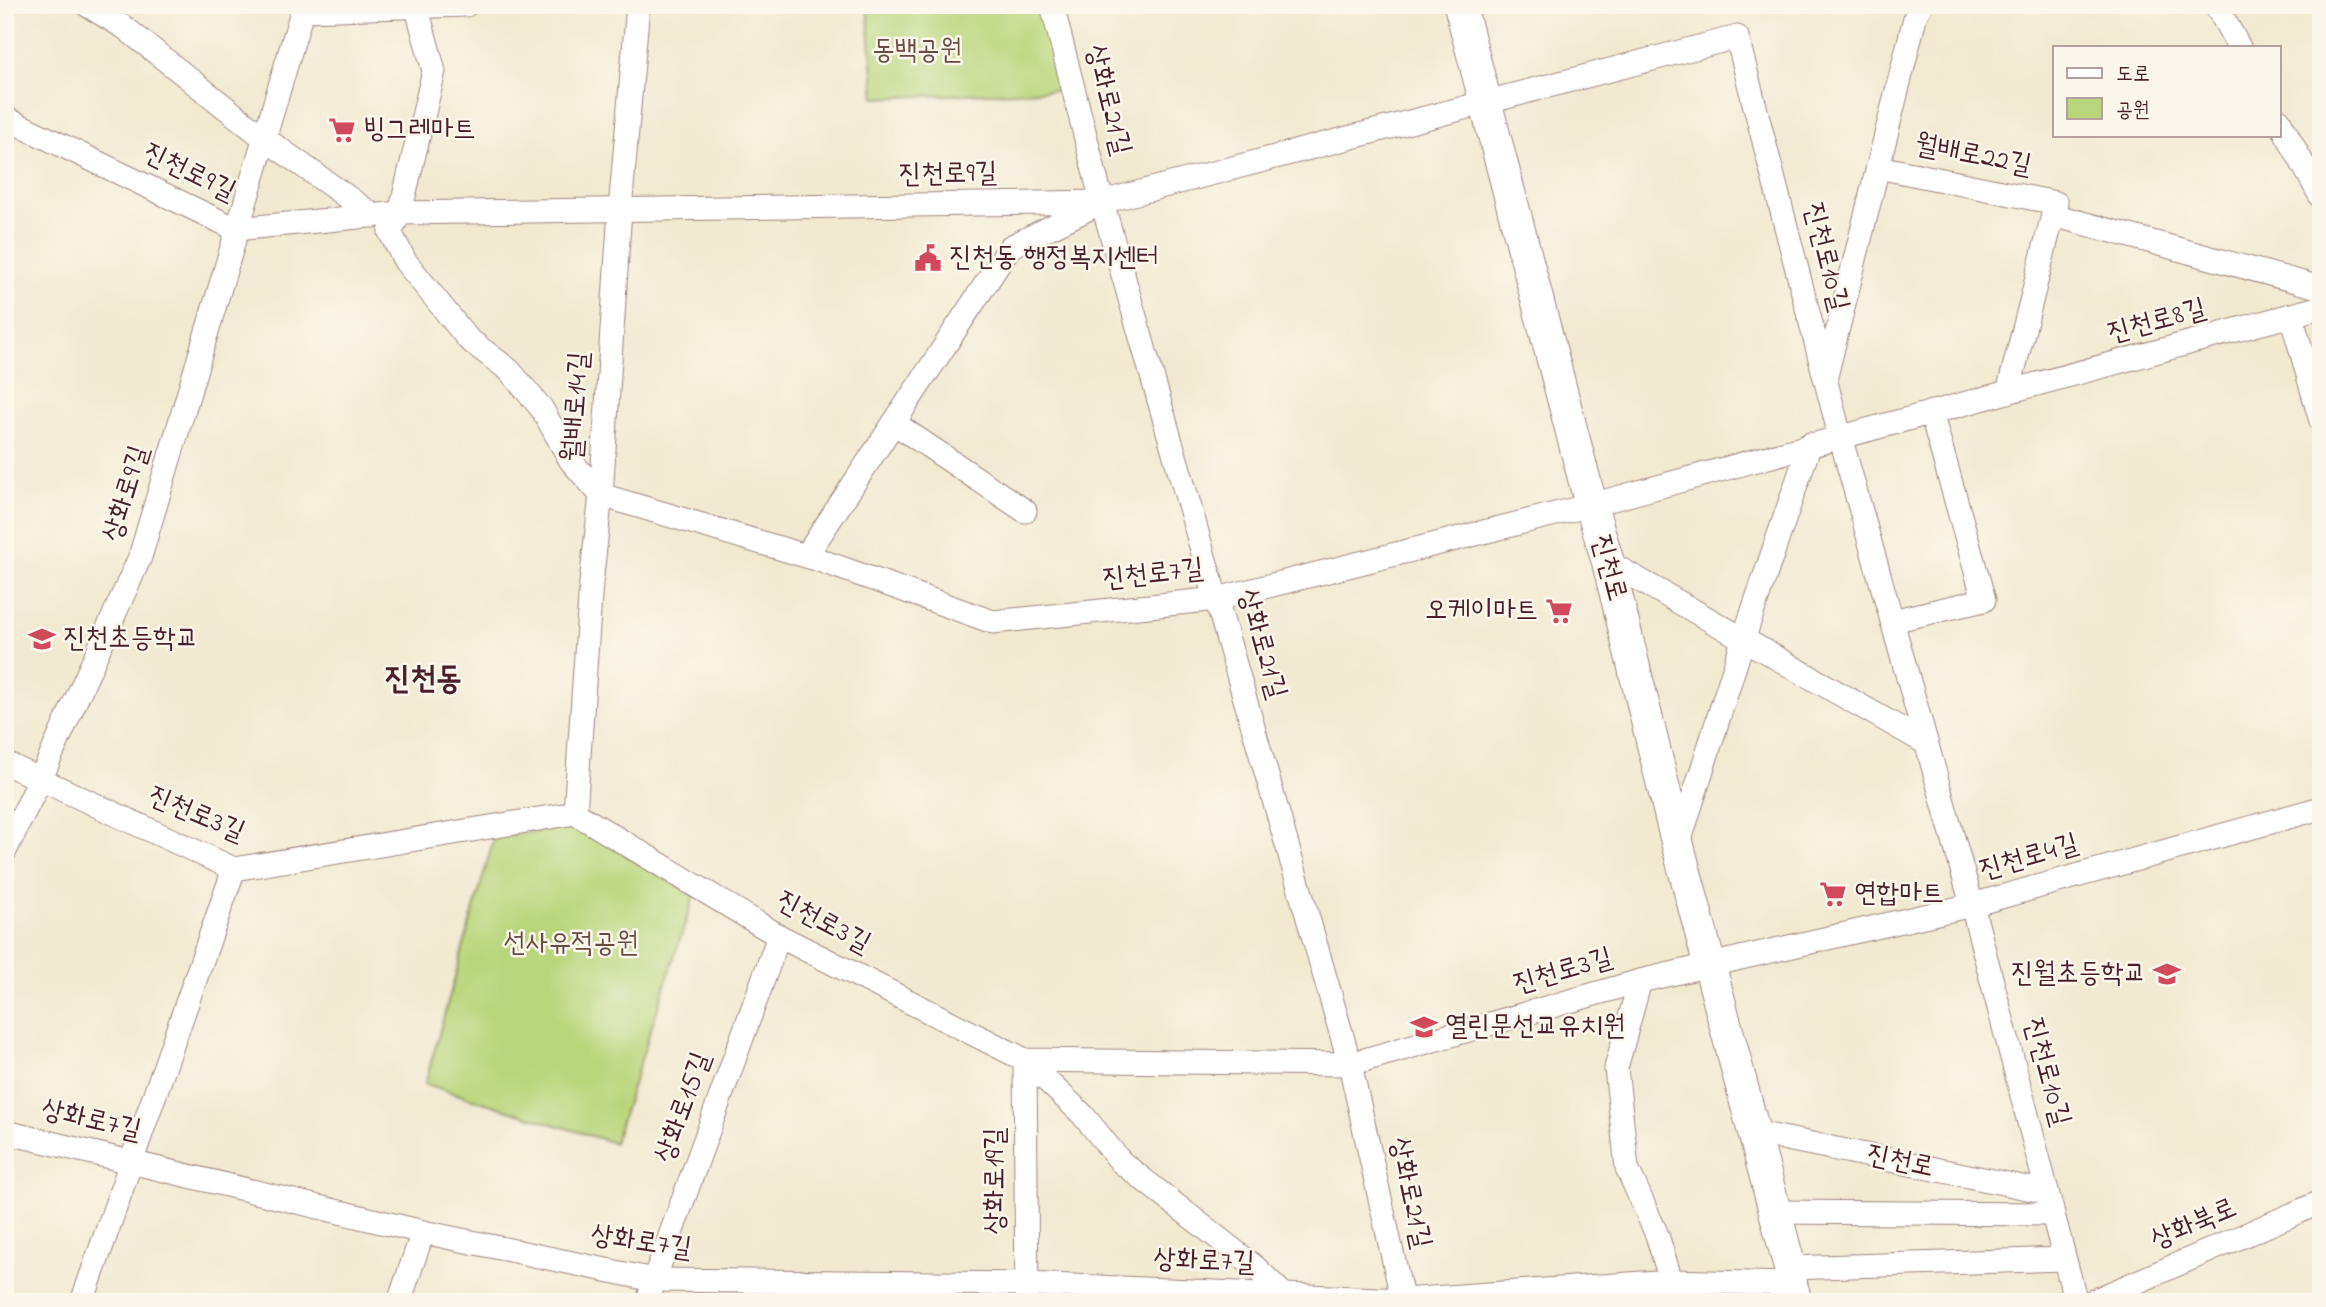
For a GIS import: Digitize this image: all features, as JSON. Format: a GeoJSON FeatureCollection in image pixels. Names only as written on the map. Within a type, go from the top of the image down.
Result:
{"type":"FeatureCollection","features":[{"type":"Feature","properties":{"kind":"main road","name":"진천로"},"geometry":{"type":"LineString","coordinates":[[1460,5],[1608,562],[1678,846],[1792,1285]]}},
{"type":"Feature","properties":{"kind":"street"},"geometry":{"type":"LineString","coordinates":[[87,5],[125,28],[264,138],[374,216]]}},
{"type":"Feature","properties":{"kind":"street","name":"상화로9길"},"geometry":{"type":"LineString","coordinates":[[5,851],[41,778],[140,557],[304,8],[466,5]]}},
{"type":"Feature","properties":{"kind":"street","name":"월배로14길"},"geometry":{"type":"LineString","coordinates":[[575,813],[638,5]]}},
{"type":"Feature","properties":{"kind":"street","name":"상화로21길"},"geometry":{"type":"LineString","coordinates":[[1052,5],[1102,202],[1350,1065],[1403,1301]]}},
{"type":"Feature","properties":{"kind":"street","name":"월배로22길"},"geometry":{"type":"LineString","coordinates":[[1826,379],[1916,14],[1921,5]]}},
{"type":"Feature","properties":{"kind":"street"},"geometry":{"type":"LineString","coordinates":[[2216,5],[2238,46]]}},
{"type":"Feature","properties":{"kind":"street"},"geometry":{"type":"LineString","coordinates":[[416,6],[434,71],[400,213],[390,232],[405,261],[468,339],[509,370],[542,409],[571,461],[601,495]]}},
{"type":"Feature","properties":{"kind":"street","name":"진천로10길"},"geometry":{"type":"LineString","coordinates":[[1484,102],[1737,37],[1840,436],[1972,905],[2076,1302]]}},
{"type":"Feature","properties":{"kind":"street","name":"진천로9길"},"geometry":{"type":"LineString","coordinates":[[5,118],[236,229],[400,213],[1102,202],[1484,102]]}},
{"type":"Feature","properties":{"kind":"street"},"geometry":{"type":"LineString","coordinates":[[2280,122],[2321,197]]}},
{"type":"Feature","properties":{"kind":"street","name":"월배로22길"},"geometry":{"type":"LineString","coordinates":[[1878,167],[2054,209]]}},
{"type":"Feature","properties":{"kind":"street"},"geometry":{"type":"LineString","coordinates":[[806,556],[1010,247],[1102,202]]}},
{"type":"Feature","properties":{"kind":"street"},"geometry":{"type":"LineString","coordinates":[[2008,392],[2054,209]]}},
{"type":"Feature","properties":{"kind":"street","name":"진천로8길"},"geometry":{"type":"LineString","coordinates":[[2054,209],[2321,288]]}},
{"type":"Feature","properties":{"kind":"street","name":"진천로8길"},"geometry":{"type":"LineString","coordinates":[[1591,505],[2321,307]]}},
{"type":"Feature","properties":{"kind":"street"},"geometry":{"type":"LineString","coordinates":[[2291,315],[2321,421]]}},
{"type":"Feature","properties":{"kind":"street"},"geometry":{"type":"LineString","coordinates":[[1892,621],[1984,600],[1931,412]]}},
{"type":"Feature","properties":{"kind":"street"},"geometry":{"type":"LineString","coordinates":[[894,423],[1025,511]]}},
{"type":"Feature","properties":{"kind":"street"},"geometry":{"type":"LineString","coordinates":[[1678,846],[1743,640],[1810,444]]}},
{"type":"Feature","properties":{"kind":"street","name":"진천로7길"},"geometry":{"type":"LineString","coordinates":[[601,495],[806,556],[993,622],[1217,599],[1591,505]]}},
{"type":"Feature","properties":{"kind":"street"},"geometry":{"type":"LineString","coordinates":[[1608,562],[1926,743]]}},
{"type":"Feature","properties":{"kind":"street","name":"진천로3길"},"geometry":{"type":"LineString","coordinates":[[5,763],[234,869],[575,813],[779,936],[1026,1060],[1350,1065],[1640,981],[1710,965]]}},
{"type":"Feature","properties":{"kind":"street","name":"진천로4길"},"geometry":{"type":"LineString","coordinates":[[1710,965],[1972,905],[2321,808]]}},
{"type":"Feature","properties":{"kind":"street"},"geometry":{"type":"LineString","coordinates":[[82,1302],[234,869]]}},
{"type":"Feature","properties":{"kind":"street","name":"상화로15길"},"geometry":{"type":"LineString","coordinates":[[651,1291],[779,936]]}},
{"type":"Feature","properties":{"kind":"street","name":"진천로3길"},"geometry":{"type":"LineString","coordinates":[[1640,981],[1616,1068],[1627,1168],[1657,1235],[1671,1281]]}},
{"type":"Feature","properties":{"kind":"street","name":"상화로7길"},"geometry":{"type":"LineString","coordinates":[[1026,1060],[1083,1115],[1121,1162],[1255,1267],[1284,1295]]}},
{"type":"Feature","properties":{"kind":"street","name":"상화로19길"},"geometry":{"type":"LineString","coordinates":[[1026,1060],[1026,1293]]}},
{"type":"Feature","properties":{"kind":"street","name":"상화로7길"},"geometry":{"type":"LineString","coordinates":[[5,1132],[423,1232],[651,1291],[1284,1295],[1403,1301],[1671,1281],[1792,1285]]}},
{"type":"Feature","properties":{"kind":"street","name":"진천로"},"geometry":{"type":"LineString","coordinates":[[1753,1132],[2050,1203]]}},
{"type":"Feature","properties":{"kind":"street","name":"상화북로"},"geometry":{"type":"LineString","coordinates":[[2091,1302],[2321,1202]]}},
{"type":"Feature","properties":{"kind":"street"},"geometry":{"type":"LineString","coordinates":[[1774,1212],[2050,1203]]}},
{"type":"Feature","properties":{"kind":"street"},"geometry":{"type":"LineString","coordinates":[[399,1302],[423,1232]]}},
{"type":"Feature","properties":{"kind":"street"},"geometry":{"type":"LineString","coordinates":[[1792,1285],[2064,1259]]}},
{"type":"Feature","properties":{"kind":"street"},"geometry":{"type":"LineString","coordinates":[[1671,1281],[1691,1302]]}},
{"type":"Feature","properties":{"kind":"green space","name":"동백공원"},"geometry":{"type":"Polygon","coordinates":[[[867,5],[1042,5],[1062,90],[875,98],[867,5]]]}},
{"type":"Feature","properties":{"kind":"green space","name":"선사유적공원"},"geometry":{"type":"Polygon","coordinates":[[[570,826],[585,831],[694,896],[614,1143],[425,1084],[494,838],[570,826]]]}},
{"type":"Feature","properties":{"kind":"place","name":"빙그레마트"},"geometry":{"type":"Point","coordinates":[342,130]}},
{"type":"Feature","properties":{"kind":"place","name":"진천동 행정복지센터"},"geometry":{"type":"Point","coordinates":[928,258]}},
{"type":"Feature","properties":{"kind":"place","name":"오케이마트"},"geometry":{"type":"Point","coordinates":[1559,611]}},
{"type":"Feature","properties":{"kind":"place","name":"진천초등학교"},"geometry":{"type":"Point","coordinates":[42,639]}},
{"type":"Feature","properties":{"kind":"place","name":"연합마트"},"geometry":{"type":"Point","coordinates":[1833,894]}},
{"type":"Feature","properties":{"kind":"place","name":"진월초등학교"},"geometry":{"type":"Point","coordinates":[2167,974]}},
{"type":"Feature","properties":{"kind":"place","name":"열린문선교유치원"},"geometry":{"type":"Point","coordinates":[1424,1027]}},
{"type":"Feature","properties":{"kind":"district","name":"진천동"},"geometry":{"type":"Point","coordinates":[423,680]}}]}
